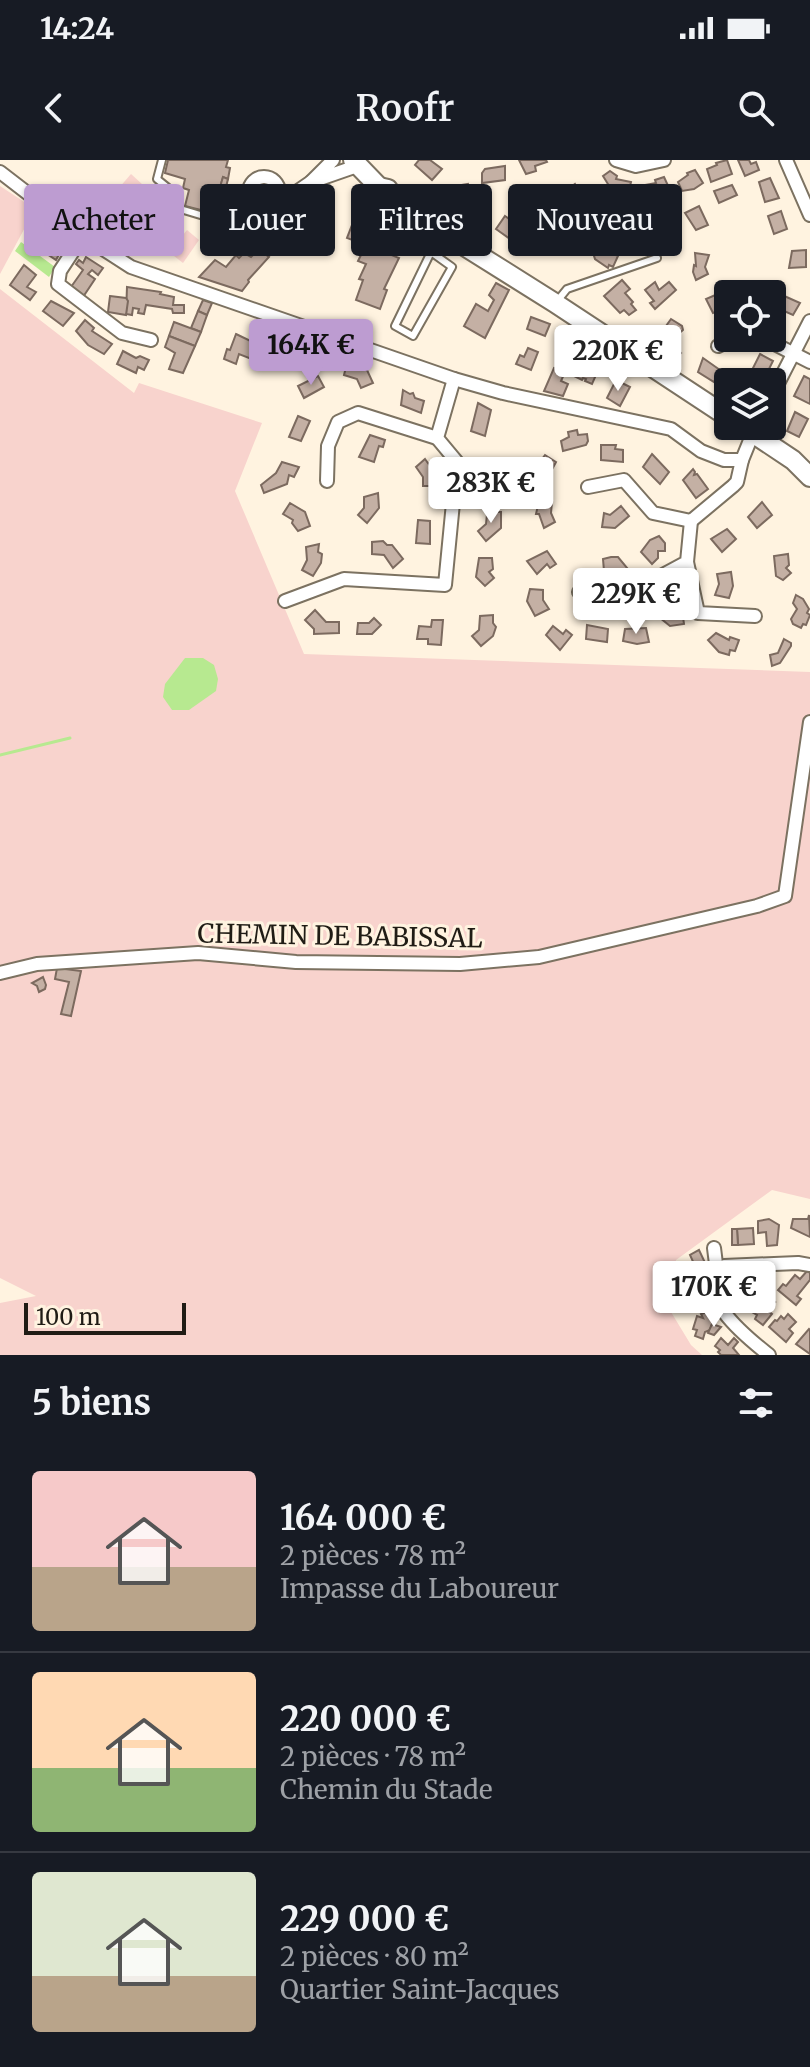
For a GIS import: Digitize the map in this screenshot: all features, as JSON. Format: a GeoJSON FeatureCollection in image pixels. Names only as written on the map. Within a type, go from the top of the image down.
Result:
{"type":"FeatureCollection","features":[{"type":"Feature","properties":{"kind":"street"},"geometry":{"type":"LineString","coordinates":[[308,184],[333,160]]}},
{"type":"Feature","properties":{"kind":"street"},"geometry":{"type":"LineString","coordinates":[[616,160],[636,166],[664,160]]}},
{"type":"Feature","properties":{"kind":"street"},"geometry":{"type":"LineString","coordinates":[[786,160],[810,215]]}},
{"type":"Feature","properties":{"kind":"street"},"geometry":{"type":"LineString","coordinates":[[311,182],[355,163],[377,184]]}},
{"type":"Feature","properties":{"kind":"street"},"geometry":{"type":"LineString","coordinates":[[0,172],[24,191]]}},
{"type":"Feature","properties":{"kind":"street"},"geometry":{"type":"LineString","coordinates":[[70,256],[60,271],[58,284],[122,333],[151,340]]}},
{"type":"Feature","properties":{"kind":"street"},"geometry":{"type":"LineString","coordinates":[[114,256],[131,267],[454,379],[503,393],[671,429],[701,451],[724,460],[742,460]]}},
{"type":"Feature","properties":{"kind":"street"},"geometry":{"type":"LineString","coordinates":[[481,256],[714,408]]}},
{"type":"Feature","properties":{"kind":"street"},"geometry":{"type":"LineString","coordinates":[[786,368],[810,321]]}},
{"type":"Feature","properties":{"kind":"street"},"geometry":{"type":"LineString","coordinates":[[786,350],[810,362]]}},
{"type":"Feature","properties":{"kind":"street"},"geometry":{"type":"LineString","coordinates":[[437,438],[454,379]]}},
{"type":"Feature","properties":{"kind":"street"},"geometry":{"type":"LineString","coordinates":[[285,601],[344,579],[445,585],[457,462],[437,438],[358,413],[338,422],[328,446],[327,481]]}},
{"type":"Feature","properties":{"kind":"street"},"geometry":{"type":"LineString","coordinates":[[747,440],[733,486],[691,521],[687,562],[698,613],[755,616]]}},
{"type":"Feature","properties":{"kind":"street"},"geometry":{"type":"LineString","coordinates":[[769,440],[801,461],[810,477]]}},
{"type":"Feature","properties":{"kind":"street"},"geometry":{"type":"LineString","coordinates":[[588,487],[624,480],[653,513],[691,521]]}},
{"type":"Feature","properties":{"kind":"street"},"geometry":{"type":"LineString","coordinates":[[579,592],[607,605],[626,605],[661,576],[687,562]]}},
{"type":"Feature","properties":{"kind":"street","name":"CHEMIN DE BABISSAL"},"geometry":{"type":"LineString","coordinates":[[0,973],[37,964],[198,953],[296,962],[460,964],[523,959],[757,906],[785,896],[810,722]]}},
{"type":"Feature","properties":{"kind":"street"},"geometry":{"type":"LineString","coordinates":[[714,1248],[721,1269],[715,1283],[718,1302],[729,1321],[769,1355]]}},
{"type":"Feature","properties":{"kind":"street"},"geometry":{"type":"LineString","coordinates":[[721,1269],[798,1263],[810,1265]]}},
{"type":"Feature","properties":{"kind":"lane"},"geometry":{"type":"LineString","coordinates":[[162,160],[157,179],[178,196],[177,208],[200,215]]}},
{"type":"Feature","properties":{"kind":"lane"},"geometry":{"type":"LineString","coordinates":[[431,252],[452,267],[413,336],[395,326],[431,252]]}},
{"type":"Feature","properties":{"kind":"lane"},"geometry":{"type":"LineString","coordinates":[[555,303],[567,289],[657,258]]}},
{"type":"Feature","properties":{"kind":"shaded area"},"geometry":{"type":"Polygon","coordinates":[[[131,174],[142,184],[122,184],[131,174]]]}},
{"type":"Feature","properties":{"kind":"shaded area"},"geometry":{"type":"Polygon","coordinates":[[[0,186],[24,202],[24,229],[0,274],[0,186]]]}},
{"type":"Feature","properties":{"kind":"shaded area"},"geometry":{"type":"Polygon","coordinates":[[[187,230],[199,240],[183,263],[174,256],[184,256],[184,234],[187,230]]]}},
{"type":"Feature","properties":{"kind":"shaded area"},"geometry":{"type":"Polygon","coordinates":[[[21,242],[24,244],[24,256],[40,256],[55,267],[49,277],[15,251],[21,242]]]}},
{"type":"Feature","properties":{"kind":"shaded area"},"geometry":{"type":"Polygon","coordinates":[[[0,289],[134,393],[139,383],[262,423],[235,491],[304,654],[810,672],[810,1199],[772,1190],[676,1260],[668,1307],[691,1345],[702,1355],[0,1355],[0,1303],[36,1296],[0,1278],[0,289]]]}},
{"type":"Feature","properties":{"kind":"shaded area"},"geometry":{"type":"Polygon","coordinates":[[[185,658],[203,658],[214,665],[218,679],[216,691],[189,710],[172,710],[163,697],[165,684],[185,658]]]}},
{"type":"Feature","properties":{"kind":"building"},"geometry":{"type":"Polygon","coordinates":[[[168,160],[228,160],[226,167],[230,168],[228,179],[223,177],[221,184],[200,184],[200,210],[185,206],[189,190],[184,188],[185,179],[165,173],[168,160]]]}},
{"type":"Feature","properties":{"kind":"building"},"geometry":{"type":"Polygon","coordinates":[[[419,160],[430,160],[442,169],[432,180],[415,165],[419,160]]]}},
{"type":"Feature","properties":{"kind":"building"},"geometry":{"type":"Polygon","coordinates":[[[519,160],[547,162],[535,166],[536,171],[526,174],[519,160]]]}},
{"type":"Feature","properties":{"kind":"building"},"geometry":{"type":"Polygon","coordinates":[[[727,160],[732,174],[711,182],[707,169],[727,160]]]}},
{"type":"Feature","properties":{"kind":"building"},"geometry":{"type":"Polygon","coordinates":[[[738,160],[749,160],[751,164],[756,162],[759,170],[745,176],[738,160]]]}},
{"type":"Feature","properties":{"kind":"building"},"geometry":{"type":"Polygon","coordinates":[[[505,166],[505,180],[482,183],[485,169],[505,166]]]}},
{"type":"Feature","properties":{"kind":"building"},"geometry":{"type":"Polygon","coordinates":[[[695,170],[703,183],[694,189],[682,191],[682,184],[678,182],[695,170]]]}},
{"type":"Feature","properties":{"kind":"building"},"geometry":{"type":"Polygon","coordinates":[[[610,171],[617,176],[616,179],[630,184],[608,184],[603,176],[610,171]]]}},
{"type":"Feature","properties":{"kind":"building"},"geometry":{"type":"Polygon","coordinates":[[[664,177],[667,184],[650,184],[656,183],[655,180],[664,177]]]}},
{"type":"Feature","properties":{"kind":"building"},"geometry":{"type":"Polygon","coordinates":[[[770,178],[779,198],[765,202],[759,182],[770,178]]]}},
{"type":"Feature","properties":{"kind":"building"},"geometry":{"type":"Polygon","coordinates":[[[732,185],[737,195],[719,203],[714,191],[732,185]]]}},
{"type":"Feature","properties":{"kind":"building"},"geometry":{"type":"Polygon","coordinates":[[[699,206],[708,225],[696,230],[685,213],[699,206]]]}},
{"type":"Feature","properties":{"kind":"building"},"geometry":{"type":"Polygon","coordinates":[[[781,211],[787,229],[774,234],[768,216],[781,211]]]}},
{"type":"Feature","properties":{"kind":"building"},"geometry":{"type":"Polygon","coordinates":[[[505,216],[508,218],[508,238],[496,229],[505,216]]]}},
{"type":"Feature","properties":{"kind":"building"},"geometry":{"type":"Polygon","coordinates":[[[806,250],[806,267],[789,268],[792,251],[806,250]]]}},
{"type":"Feature","properties":{"kind":"building"},"geometry":{"type":"Polygon","coordinates":[[[695,253],[709,255],[705,267],[708,274],[696,280],[693,272],[695,253]]]}},
{"type":"Feature","properties":{"kind":"building"},"geometry":{"type":"Polygon","coordinates":[[[235,256],[269,257],[242,291],[199,277],[215,260],[226,267],[235,256]]]}},
{"type":"Feature","properties":{"kind":"building"},"geometry":{"type":"Polygon","coordinates":[[[360,256],[399,258],[384,289],[387,290],[380,309],[356,300],[363,280],[359,279],[366,264],[358,261],[360,256]]]}},
{"type":"Feature","properties":{"kind":"building"},"geometry":{"type":"Polygon","coordinates":[[[594,256],[618,256],[613,267],[609,265],[608,268],[594,256]]]}},
{"type":"Feature","properties":{"kind":"building"},"geometry":{"type":"Polygon","coordinates":[[[86,257],[103,268],[98,275],[92,270],[88,274],[95,279],[83,297],[71,287],[83,270],[76,264],[79,260],[83,263],[86,257]]]}},
{"type":"Feature","properties":{"kind":"building"},"geometry":{"type":"Polygon","coordinates":[[[24,265],[36,275],[27,287],[36,292],[30,300],[10,285],[24,265]]]}},
{"type":"Feature","properties":{"kind":"building"},"geometry":{"type":"Polygon","coordinates":[[[622,280],[630,289],[625,293],[636,310],[629,315],[624,310],[620,313],[604,296],[622,280]]]}},
{"type":"Feature","properties":{"kind":"building"},"geometry":{"type":"Polygon","coordinates":[[[655,282],[659,290],[669,282],[676,290],[655,309],[650,303],[654,301],[645,290],[655,282]]]}},
{"type":"Feature","properties":{"kind":"building"},"geometry":{"type":"Polygon","coordinates":[[[496,283],[509,290],[485,338],[464,326],[476,304],[488,311],[494,300],[489,295],[496,283]]]}},
{"type":"Feature","properties":{"kind":"building"},"geometry":{"type":"Polygon","coordinates":[[[127,287],[174,297],[173,305],[184,305],[184,313],[146,305],[144,314],[133,308],[132,315],[126,314],[127,287]]]}},
{"type":"Feature","properties":{"kind":"building"},"geometry":{"type":"Polygon","coordinates":[[[110,296],[126,298],[126,315],[108,312],[110,296]]]}},
{"type":"Feature","properties":{"kind":"building"},"geometry":{"type":"Polygon","coordinates":[[[714,296],[714,313],[713,313],[706,299],[714,296]]]}},
{"type":"Feature","properties":{"kind":"building"},"geometry":{"type":"Polygon","coordinates":[[[786,297],[800,303],[793,315],[786,312],[786,297]]]}},
{"type":"Feature","properties":{"kind":"building"},"geometry":{"type":"Polygon","coordinates":[[[203,300],[212,303],[207,315],[198,311],[203,300]]]}},
{"type":"Feature","properties":{"kind":"building"},"geometry":{"type":"Polygon","coordinates":[[[51,301],[74,313],[63,326],[43,311],[51,301]]]}},
{"type":"Feature","properties":{"kind":"building"},"geometry":{"type":"Polygon","coordinates":[[[198,311],[207,315],[201,332],[191,328],[198,311]]]}},
{"type":"Feature","properties":{"kind":"building"},"geometry":{"type":"Polygon","coordinates":[[[531,317],[550,324],[545,336],[527,329],[531,317]]]}},
{"type":"Feature","properties":{"kind":"building"},"geometry":{"type":"Polygon","coordinates":[[[671,319],[683,330],[674,338],[681,353],[672,362],[665,351],[664,334],[661,333],[671,319]]]}},
{"type":"Feature","properties":{"kind":"building"},"geometry":{"type":"Polygon","coordinates":[[[85,320],[94,328],[92,331],[112,344],[104,354],[88,345],[76,331],[85,320]]]}},
{"type":"Feature","properties":{"kind":"building"},"geometry":{"type":"Polygon","coordinates":[[[174,322],[201,332],[195,346],[169,336],[174,322]]]}},
{"type":"Feature","properties":{"kind":"building"},"geometry":{"type":"Polygon","coordinates":[[[236,334],[259,345],[254,360],[239,354],[236,364],[224,359],[236,334]]]}},
{"type":"Feature","properties":{"kind":"building"},"geometry":{"type":"Polygon","coordinates":[[[169,336],[195,346],[183,373],[169,369],[175,353],[165,347],[169,336]]]}},
{"type":"Feature","properties":{"kind":"building"},"geometry":{"type":"Polygon","coordinates":[[[528,348],[538,352],[531,370],[516,364],[528,348]]]}},
{"type":"Feature","properties":{"kind":"building"},"geometry":{"type":"Polygon","coordinates":[[[586,349],[598,354],[590,372],[596,375],[592,384],[572,375],[575,368],[578,370],[581,354],[584,356],[586,349]]]}},
{"type":"Feature","properties":{"kind":"building"},"geometry":{"type":"Polygon","coordinates":[[[123,351],[149,360],[144,370],[138,367],[136,373],[117,364],[123,351]]]}},
{"type":"Feature","properties":{"kind":"building"},"geometry":{"type":"Polygon","coordinates":[[[760,354],[773,361],[770,368],[753,368],[760,354]]]}},
{"type":"Feature","properties":{"kind":"building"},"geometry":{"type":"Polygon","coordinates":[[[703,358],[717,368],[714,368],[714,382],[698,372],[703,358]]]}},
{"type":"Feature","properties":{"kind":"building"},"geometry":{"type":"Polygon","coordinates":[[[347,363],[367,370],[373,383],[361,388],[357,379],[344,375],[347,363]]]}},
{"type":"Feature","properties":{"kind":"building"},"geometry":{"type":"Polygon","coordinates":[[[554,368],[565,372],[561,381],[568,384],[563,396],[544,391],[554,368]]]}},
{"type":"Feature","properties":{"kind":"building"},"geometry":{"type":"Polygon","coordinates":[[[318,376],[324,387],[304,398],[298,386],[318,376]]]}},
{"type":"Feature","properties":{"kind":"building"},"geometry":{"type":"Polygon","coordinates":[[[804,376],[810,379],[810,404],[794,396],[804,376]]]}},
{"type":"Feature","properties":{"kind":"building"},"geometry":{"type":"Polygon","coordinates":[[[616,380],[630,387],[620,406],[607,398],[616,380]]]}},
{"type":"Feature","properties":{"kind":"building"},"geometry":{"type":"Polygon","coordinates":[[[403,390],[424,401],[421,413],[401,405],[403,390]]]}},
{"type":"Feature","properties":{"kind":"building"},"geometry":{"type":"Polygon","coordinates":[[[478,403],[491,410],[485,436],[471,431],[478,403]]]}},
{"type":"Feature","properties":{"kind":"building"},"geometry":{"type":"Polygon","coordinates":[[[795,412],[808,419],[799,437],[787,431],[795,412]]]}},
{"type":"Feature","properties":{"kind":"building"},"geometry":{"type":"Polygon","coordinates":[[[298,416],[310,421],[301,441],[289,437],[298,416]]]}},
{"type":"Feature","properties":{"kind":"building"},"geometry":{"type":"Polygon","coordinates":[[[577,430],[578,435],[587,434],[586,445],[563,451],[561,441],[569,437],[568,432],[577,430]]]}},
{"type":"Feature","properties":{"kind":"building"},"geometry":{"type":"Polygon","coordinates":[[[370,435],[385,440],[383,447],[379,446],[374,462],[359,457],[370,435]]]}},
{"type":"Feature","properties":{"kind":"building"},"geometry":{"type":"Polygon","coordinates":[[[601,445],[616,445],[615,449],[623,450],[623,462],[601,460],[601,445]]]}},
{"type":"Feature","properties":{"kind":"building"},"geometry":{"type":"Polygon","coordinates":[[[652,454],[669,472],[660,484],[643,467],[652,454]]]}},
{"type":"Feature","properties":{"kind":"building"},"geometry":{"type":"Polygon","coordinates":[[[545,455],[556,462],[544,484],[530,475],[545,455]]]}},
{"type":"Feature","properties":{"kind":"building"},"geometry":{"type":"Polygon","coordinates":[[[425,459],[435,473],[434,486],[423,486],[423,477],[416,467],[425,459]]]}},
{"type":"Feature","properties":{"kind":"building"},"geometry":{"type":"Polygon","coordinates":[[[492,459],[506,473],[505,488],[491,487],[492,477],[483,468],[492,459]]]}},
{"type":"Feature","properties":{"kind":"building"},"geometry":{"type":"Polygon","coordinates":[[[282,462],[299,467],[294,477],[289,475],[287,484],[264,493],[261,485],[276,473],[282,462]]]}},
{"type":"Feature","properties":{"kind":"building"},"geometry":{"type":"Polygon","coordinates":[[[693,469],[694,475],[697,474],[708,489],[696,498],[683,480],[693,469]]]}},
{"type":"Feature","properties":{"kind":"building"},"geometry":{"type":"Polygon","coordinates":[[[378,493],[379,508],[367,523],[358,515],[364,508],[364,497],[378,493]]]}},
{"type":"Feature","properties":{"kind":"building"},"geometry":{"type":"Polygon","coordinates":[[[539,501],[552,502],[551,513],[555,522],[544,528],[539,514],[536,514],[539,501]]]}},
{"type":"Feature","properties":{"kind":"building"},"geometry":{"type":"Polygon","coordinates":[[[762,502],[772,515],[757,528],[748,517],[762,502]]]}},
{"type":"Feature","properties":{"kind":"building"},"geometry":{"type":"Polygon","coordinates":[[[290,503],[305,512],[310,526],[298,531],[293,520],[283,514],[290,503]]]}},
{"type":"Feature","properties":{"kind":"building"},"geometry":{"type":"Polygon","coordinates":[[[621,506],[629,516],[615,528],[602,527],[604,513],[610,515],[621,506]]]}},
{"type":"Feature","properties":{"kind":"building"},"geometry":{"type":"Polygon","coordinates":[[[501,512],[501,528],[486,541],[478,531],[486,524],[487,514],[501,512]]]}},
{"type":"Feature","properties":{"kind":"building"},"geometry":{"type":"Polygon","coordinates":[[[418,520],[430,521],[430,544],[416,543],[418,520]]]}},
{"type":"Feature","properties":{"kind":"building"},"geometry":{"type":"Polygon","coordinates":[[[727,529],[736,539],[722,552],[711,539],[727,529]]]}},
{"type":"Feature","properties":{"kind":"building"},"geometry":{"type":"Polygon","coordinates":[[[659,536],[665,543],[665,551],[658,551],[658,558],[652,564],[641,552],[650,540],[659,536]]]}},
{"type":"Feature","properties":{"kind":"building"},"geometry":{"type":"Polygon","coordinates":[[[383,541],[392,545],[403,559],[393,568],[384,555],[372,554],[372,542],[383,541]]]}},
{"type":"Feature","properties":{"kind":"building"},"geometry":{"type":"Polygon","coordinates":[[[319,544],[321,563],[313,576],[302,570],[307,560],[306,547],[319,544]]]}},
{"type":"Feature","properties":{"kind":"building"},"geometry":{"type":"Polygon","coordinates":[[[547,551],[556,564],[550,568],[547,564],[537,574],[527,561],[547,551]]]}},
{"type":"Feature","properties":{"kind":"building"},"geometry":{"type":"Polygon","coordinates":[[[788,554],[789,565],[786,568],[791,573],[783,580],[776,576],[774,556],[788,554]]]}},
{"type":"Feature","properties":{"kind":"building"},"geometry":{"type":"Polygon","coordinates":[[[618,557],[628,569],[618,577],[614,571],[604,571],[603,559],[618,557]]]}},
{"type":"Feature","properties":{"kind":"building"},"geometry":{"type":"Polygon","coordinates":[[[479,558],[492,558],[493,569],[489,572],[494,578],[485,586],[476,577],[479,558]]]}},
{"type":"Feature","properties":{"kind":"building"},"geometry":{"type":"Polygon","coordinates":[[[731,572],[733,586],[729,598],[715,595],[719,584],[717,574],[731,572]]]}},
{"type":"Feature","properties":{"kind":"building"},"geometry":{"type":"Polygon","coordinates":[[[530,589],[543,590],[543,600],[549,609],[535,616],[527,601],[530,589]]]}},
{"type":"Feature","properties":{"kind":"building"},"geometry":{"type":"Polygon","coordinates":[[[796,595],[803,599],[810,615],[806,625],[803,624],[801,628],[791,619],[797,609],[793,603],[796,595]]]}},
{"type":"Feature","properties":{"kind":"building"},"geometry":{"type":"Polygon","coordinates":[[[671,605],[683,617],[684,624],[670,626],[659,617],[663,612],[662,606],[671,605]]]}},
{"type":"Feature","properties":{"kind":"building"},"geometry":{"type":"Polygon","coordinates":[[[315,610],[326,622],[339,622],[339,633],[314,634],[314,629],[305,620],[315,610]]]}},
{"type":"Feature","properties":{"kind":"building"},"geometry":{"type":"Polygon","coordinates":[[[493,615],[496,627],[493,636],[481,646],[472,636],[479,630],[480,616],[493,615]]]}},
{"type":"Feature","properties":{"kind":"building"},"geometry":{"type":"Polygon","coordinates":[[[374,618],[381,625],[372,634],[357,634],[358,623],[369,623],[374,618]]]}},
{"type":"Feature","properties":{"kind":"building"},"geometry":{"type":"Polygon","coordinates":[[[432,620],[443,620],[441,645],[428,644],[428,639],[417,639],[419,626],[431,627],[432,620]]]}},
{"type":"Feature","properties":{"kind":"building"},"geometry":{"type":"Polygon","coordinates":[[[587,625],[608,629],[607,642],[586,639],[587,625]]]}},
{"type":"Feature","properties":{"kind":"building"},"geometry":{"type":"Polygon","coordinates":[[[553,626],[563,634],[566,630],[572,635],[560,650],[546,635],[553,626]]]}},
{"type":"Feature","properties":{"kind":"building"},"geometry":{"type":"Polygon","coordinates":[[[646,628],[649,642],[637,644],[623,641],[625,629],[646,628]]]}},
{"type":"Feature","properties":{"kind":"building"},"geometry":{"type":"Polygon","coordinates":[[[716,633],[729,640],[730,637],[739,640],[735,651],[730,650],[729,655],[719,652],[708,640],[716,633]]]}},
{"type":"Feature","properties":{"kind":"building"},"geometry":{"type":"Polygon","coordinates":[[[784,639],[791,646],[780,663],[772,666],[770,655],[778,653],[784,639]]]}},
{"type":"Feature","properties":{"kind":"building"},"geometry":{"type":"Polygon","coordinates":[[[57,968],[81,971],[71,1016],[61,1014],[69,982],[55,979],[57,968]]]}},
{"type":"Feature","properties":{"kind":"building"},"geometry":{"type":"Polygon","coordinates":[[[43,977],[45,989],[39,992],[32,983],[43,977]]]}},
{"type":"Feature","properties":{"kind":"building"},"geometry":{"type":"Polygon","coordinates":[[[809,1215],[810,1237],[791,1228],[793,1219],[808,1219],[809,1215]]]}},
{"type":"Feature","properties":{"kind":"building"},"geometry":{"type":"Polygon","coordinates":[[[769,1219],[779,1225],[777,1245],[767,1246],[766,1232],[758,1233],[758,1221],[769,1219]]]}},
{"type":"Feature","properties":{"kind":"building"},"geometry":{"type":"Polygon","coordinates":[[[753,1228],[754,1244],[738,1245],[737,1229],[753,1228]]]}},
{"type":"Feature","properties":{"kind":"building"},"geometry":{"type":"Polygon","coordinates":[[[732,1229],[737,1229],[738,1245],[732,1245],[732,1229]]]}},
{"type":"Feature","properties":{"kind":"building"},"geometry":{"type":"Polygon","coordinates":[[[699,1250],[707,1267],[696,1272],[710,1304],[700,1309],[684,1271],[695,1266],[690,1255],[699,1250]]]}},
{"type":"Feature","properties":{"kind":"building"},"geometry":{"type":"Polygon","coordinates":[[[760,1270],[761,1285],[739,1286],[738,1273],[760,1270]]]}},
{"type":"Feature","properties":{"kind":"building"},"geometry":{"type":"Polygon","coordinates":[[[807,1271],[810,1280],[797,1296],[801,1299],[796,1305],[778,1290],[795,1275],[800,1279],[807,1271]]]}},
{"type":"Feature","properties":{"kind":"building"},"geometry":{"type":"Polygon","coordinates":[[[768,1297],[775,1302],[765,1309],[772,1314],[763,1325],[755,1319],[757,1315],[750,1311],[768,1297]]]}},
{"type":"Feature","properties":{"kind":"building"},"geometry":{"type":"Polygon","coordinates":[[[715,1312],[718,1317],[716,1322],[713,1321],[703,1339],[695,1336],[697,1330],[693,1329],[697,1316],[703,1318],[701,1314],[715,1312]]]}},
{"type":"Feature","properties":{"kind":"building"},"geometry":{"type":"Polygon","coordinates":[[[788,1314],[796,1322],[789,1329],[793,1333],[786,1342],[769,1327],[788,1314]]]}},
{"type":"Feature","properties":{"kind":"building"},"geometry":{"type":"Polygon","coordinates":[[[712,1324],[721,1327],[714,1335],[708,1333],[712,1324]]]}},
{"type":"Feature","properties":{"kind":"building"},"geometry":{"type":"Polygon","coordinates":[[[810,1330],[810,1354],[796,1344],[810,1330]]]}},
{"type":"Feature","properties":{"kind":"building"},"geometry":{"type":"Polygon","coordinates":[[[721,1338],[728,1345],[734,1338],[738,1342],[733,1348],[739,1355],[721,1355],[715,1346],[721,1338]]]}},
{"type":"Feature","properties":{"kind":"waterway"},"geometry":{"type":"LineString","coordinates":[[0,755],[70,738]]}}]}
